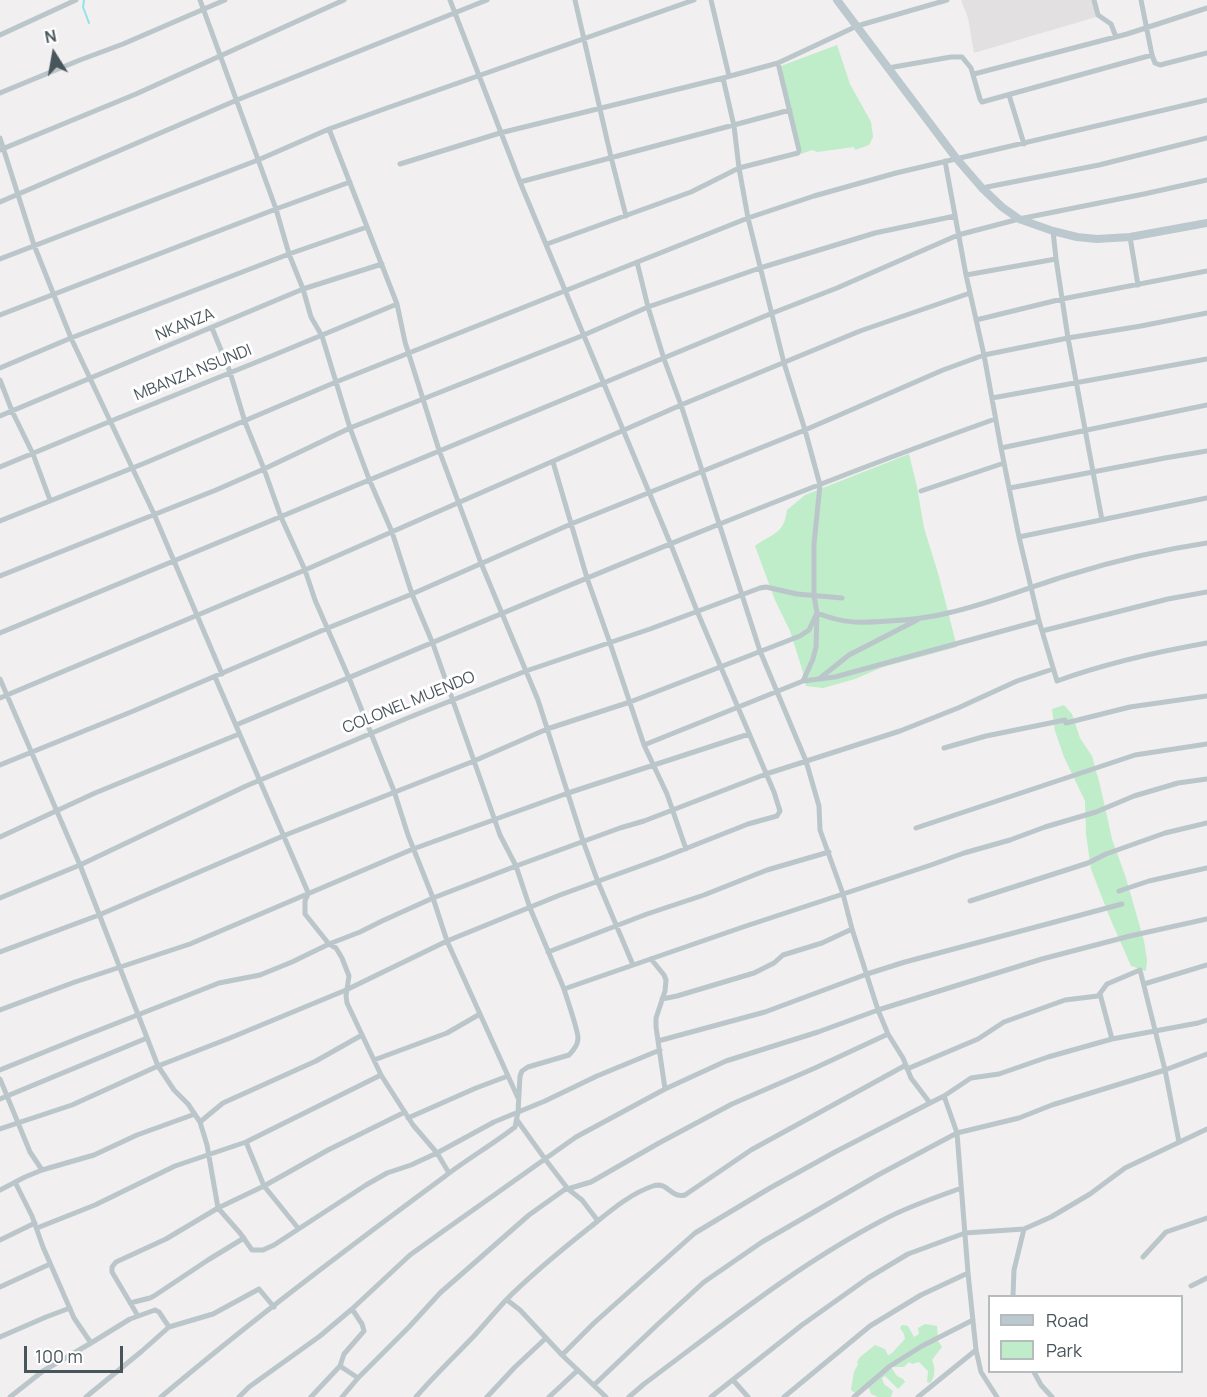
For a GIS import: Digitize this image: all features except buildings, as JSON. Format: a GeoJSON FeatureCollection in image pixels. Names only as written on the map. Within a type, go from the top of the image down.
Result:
{"type":"FeatureCollection","features":[{"type":"Feature","properties":{"kind":"street"},"geometry":{"type":"LineString","coordinates":[[0,35],[76,0]]}},
{"type":"Feature","properties":{"kind":"street"},"geometry":{"type":"LineString","coordinates":[[162,1397],[274,1306],[449,1173],[515,1127],[522,1071],[528,1067],[569,1055],[576,1046],[578,1037],[564,989],[530,908],[516,866],[494,820],[433,644],[412,594],[392,532],[350,428],[322,336],[311,317],[276,209],[200,0]]}},
{"type":"Feature","properties":{"kind":"street"},"geometry":{"type":"LineString","coordinates":[[0,93],[225,0]]}},
{"type":"Feature","properties":{"kind":"street"},"geometry":{"type":"LineString","coordinates":[[2,149],[221,56],[344,0]]}},
{"type":"Feature","properties":{"kind":"street"},"geometry":{"type":"LineString","coordinates":[[0,1129],[72,1106],[158,1066],[346,990],[447,941],[748,824],[777,816],[780,811],[500,133],[450,0]]}},
{"type":"Feature","properties":{"kind":"street"},"geometry":{"type":"LineString","coordinates":[[0,202],[237,100],[487,0]]}},
{"type":"Feature","properties":{"kind":"street"},"geometry":{"type":"LineString","coordinates":[[575,0],[626,216]]}},
{"type":"Feature","properties":{"kind":"street"},"geometry":{"type":"LineString","coordinates":[[0,259],[258,160],[329,129],[694,0]]}},
{"type":"Feature","properties":{"kind":"street"},"geometry":{"type":"LineString","coordinates":[[711,0],[726,77],[748,218],[770,314],[820,484],[814,544],[814,596],[818,613],[816,647],[803,681]]}},
{"type":"Feature","properties":{"kind":"street"},"geometry":{"type":"LineString","coordinates":[[837,0],[956,158],[982,188],[1019,219],[1053,231],[1097,240],[1130,237],[1207,223]]}},
{"type":"Feature","properties":{"kind":"street"},"geometry":{"type":"LineString","coordinates":[[400,164],[500,133],[778,63],[857,26],[947,0]]}},
{"type":"Feature","properties":{"kind":"street"},"geometry":{"type":"LineString","coordinates":[[1094,0],[1098,15],[1111,24],[1116,37]]}},
{"type":"Feature","properties":{"kind":"street"},"geometry":{"type":"LineString","coordinates":[[1141,0],[1155,63],[1160,64],[1207,52]]}},
{"type":"Feature","properties":{"kind":"street"},"geometry":{"type":"LineString","coordinates":[[974,74],[1116,37],[1207,8]]}},
{"type":"Feature","properties":{"kind":"street"},"geometry":{"type":"LineString","coordinates":[[888,68],[962,57],[974,74],[981,100],[985,101],[1152,55]]}},
{"type":"Feature","properties":{"kind":"street"},"geometry":{"type":"LineString","coordinates":[[547,244],[691,192],[739,168],[799,152],[778,63]]}},
{"type":"Feature","properties":{"kind":"street"},"geometry":{"type":"LineString","coordinates":[[1009,95],[1024,144]]}},
{"type":"Feature","properties":{"kind":"street"},"geometry":{"type":"LineString","coordinates":[[0,520],[244,422],[409,352],[748,218],[814,196],[956,158],[1207,100]]}},
{"type":"Feature","properties":{"kind":"street"},"geometry":{"type":"LineString","coordinates":[[520,182],[790,110]]}},
{"type":"Feature","properties":{"kind":"street"},"geometry":{"type":"LineString","coordinates":[[329,129],[397,304],[405,342],[439,450],[481,562],[538,700],[583,841],[633,965]]}},
{"type":"Feature","properties":{"kind":"street"},"geometry":{"type":"LineString","coordinates":[[0,138],[34,245],[53,295],[89,379],[111,421],[175,561],[222,674]]}},
{"type":"Feature","properties":{"kind":"street"},"geometry":{"type":"LineString","coordinates":[[982,188],[1099,165],[1207,138]]}},
{"type":"Feature","properties":{"kind":"street"},"geometry":{"type":"LineString","coordinates":[[945,161],[1019,537],[1039,621],[1058,681],[1111,663],[1207,643]]}},
{"type":"Feature","properties":{"kind":"street"},"geometry":{"type":"LineString","coordinates":[[0,633],[439,450],[837,288],[958,235],[1019,219],[1207,180]]}},
{"type":"Feature","properties":{"kind":"street"},"geometry":{"type":"LineString","coordinates":[[0,315],[350,182]]}},
{"type":"Feature","properties":{"kind":"street"},"geometry":{"type":"LineString","coordinates":[[0,576],[264,469],[350,428],[648,308],[760,268],[874,233],[955,216]]}},
{"type":"Feature","properties":{"kind":"street"},"geometry":{"type":"LineString","coordinates":[[0,368],[71,338],[289,254],[367,227]]}},
{"type":"Feature","properties":{"kind":"street"},"geometry":{"type":"LineString","coordinates":[[1053,231],[1068,338],[1102,520]]}},
{"type":"Feature","properties":{"kind":"street"},"geometry":{"type":"LineString","coordinates":[[1130,237],[1138,285]]}},
{"type":"Feature","properties":{"kind":"street"},"geometry":{"type":"LineString","coordinates":[[966,275],[1056,259]]}},
{"type":"Feature","properties":{"kind":"street"},"geometry":{"type":"LineString","coordinates":[[637,262],[664,359],[760,651],[806,761],[819,806],[820,830],[843,894],[878,1010],[915,1084],[930,1103]]}},
{"type":"Feature","properties":{"kind":"street","name":"NKANZA"},"geometry":{"type":"LineString","coordinates":[[0,416],[303,289],[382,264]]}},
{"type":"Feature","properties":{"kind":"street"},"geometry":{"type":"LineString","coordinates":[[976,320],[1062,299],[1207,271]]}},
{"type":"Feature","properties":{"kind":"street"},"geometry":{"type":"LineString","coordinates":[[0,698],[305,570],[681,405],[860,331],[970,293]]}},
{"type":"Feature","properties":{"kind":"street","name":"MBANZA NSUNDI"},"geometry":{"type":"LineString","coordinates":[[0,467],[397,304]]}},
{"type":"Feature","properties":{"kind":"street"},"geometry":{"type":"LineString","coordinates":[[0,765],[412,594],[571,524],[805,430],[942,370],[984,355],[1207,313]]}},
{"type":"Feature","properties":{"kind":"street"},"geometry":{"type":"LineString","coordinates":[[212,328],[230,372],[244,422],[264,469],[280,517],[305,570],[315,600],[394,791],[447,941],[519,1099]]}},
{"type":"Feature","properties":{"kind":"street"},"geometry":{"type":"LineString","coordinates":[[992,398],[1207,359]]}},
{"type":"Feature","properties":{"kind":"street"},"geometry":{"type":"LineString","coordinates":[[0,380],[33,454],[50,500]]}},
{"type":"Feature","properties":{"kind":"street"},"geometry":{"type":"LineString","coordinates":[[1001,448],[1207,405]]}},
{"type":"Feature","properties":{"kind":"street"},"geometry":{"type":"LineString","coordinates":[[236,725],[586,578],[894,455],[995,420]]}},
{"type":"Feature","properties":{"kind":"street"},"geometry":{"type":"LineString","coordinates":[[1010,488],[1207,451]]}},
{"type":"Feature","properties":{"kind":"street"},"geometry":{"type":"LineString","coordinates":[[553,462],[586,578],[644,745],[673,810],[686,849]]}},
{"type":"Feature","properties":{"kind":"street"},"geometry":{"type":"LineString","coordinates":[[921,491],[1004,463]]}},
{"type":"Feature","properties":{"kind":"street"},"geometry":{"type":"LineString","coordinates":[[1019,537],[1207,498]]}},
{"type":"Feature","properties":{"kind":"street"},"geometry":{"type":"LineString","coordinates":[[818,613],[834,620],[851,622],[886,621],[947,613],[1070,574],[1154,552],[1207,543]]}},
{"type":"Feature","properties":{"kind":"street","name":"COLONEL MUENDO"},"geometry":{"type":"LineString","coordinates":[[0,898],[81,865],[259,781],[370,733],[526,671],[766,587],[788,593],[842,598]]}},
{"type":"Feature","properties":{"kind":"street"},"geometry":{"type":"LineString","coordinates":[[1042,631],[1168,599],[1207,592]]}},
{"type":"Feature","properties":{"kind":"street"},"geometry":{"type":"LineString","coordinates":[[0,952],[99,915],[283,836],[547,729],[630,702],[806,633],[818,613]]}},
{"type":"Feature","properties":{"kind":"street"},"geometry":{"type":"LineString","coordinates":[[819,678],[849,655],[923,617]]}},
{"type":"Feature","properties":{"kind":"street"},"geometry":{"type":"LineString","coordinates":[[644,745],[803,681],[845,675],[1039,621]]}},
{"type":"Feature","properties":{"kind":"street"},"geometry":{"type":"LineString","coordinates":[[0,1070],[219,983],[260,975],[433,898],[516,866],[766,774],[900,731],[1017,681],[1053,669]]}},
{"type":"Feature","properties":{"kind":"street"},"geometry":{"type":"LineString","coordinates":[[215,677],[308,894],[305,901],[305,914],[329,944],[336,948],[348,973],[347,1003],[362,1035],[381,1075],[408,1118],[437,1153],[449,1173]]}},
{"type":"Feature","properties":{"kind":"street"},"geometry":{"type":"LineString","coordinates":[[0,679],[81,865],[158,1066],[200,1122],[218,1208],[252,1250],[263,1250],[387,1173],[411,1165],[494,1122],[660,1050]]}},
{"type":"Feature","properties":{"kind":"street"},"geometry":{"type":"LineString","coordinates":[[944,748],[986,736],[1130,707],[1207,696]]}},
{"type":"Feature","properties":{"kind":"street"},"geometry":{"type":"LineString","coordinates":[[0,837],[58,810],[239,734]]}},
{"type":"Feature","properties":{"kind":"street"},"geometry":{"type":"LineString","coordinates":[[0,1010],[75,982],[190,944],[413,849],[568,793],[749,734]]}},
{"type":"Feature","properties":{"kind":"street"},"geometry":{"type":"LineString","coordinates":[[916,828],[1135,755],[1207,744]]}},
{"type":"Feature","properties":{"kind":"street"},"geometry":{"type":"LineString","coordinates":[[564,989],[964,853],[1096,812],[1134,796],[1178,783],[1207,778]]}},
{"type":"Feature","properties":{"kind":"street"},"geometry":{"type":"LineString","coordinates":[[970,901],[1088,863],[1106,854],[1165,833],[1207,823]]}},
{"type":"Feature","properties":{"kind":"street"},"geometry":{"type":"LineString","coordinates":[[548,952],[647,914],[704,896],[767,870],[829,852]]}},
{"type":"Feature","properties":{"kind":"street"},"geometry":{"type":"LineString","coordinates":[[1119,891],[1149,881],[1207,868]]}},
{"type":"Feature","properties":{"kind":"street"},"geometry":{"type":"LineString","coordinates":[[658,1041],[765,1012],[905,962],[1122,904]]}},
{"type":"Feature","properties":{"kind":"street"},"geometry":{"type":"LineString","coordinates":[[239,1397],[249,1387],[320,1336],[410,1255],[576,1137],[665,1089],[726,1061],[878,1010],[1042,959],[1207,919]]}},
{"type":"Feature","properties":{"kind":"street"},"geometry":{"type":"LineString","coordinates":[[662,999],[754,973],[774,963],[783,955],[822,943],[852,929]]}},
{"type":"Feature","properties":{"kind":"street"},"geometry":{"type":"LineString","coordinates":[[651,959],[666,980],[665,991],[656,1018],[665,1089]]}},
{"type":"Feature","properties":{"kind":"street"},"geometry":{"type":"LineString","coordinates":[[1144,984],[1207,965]]}},
{"type":"Feature","properties":{"kind":"street"},"geometry":{"type":"LineString","coordinates":[[416,1397],[507,1300],[548,1261],[615,1207],[652,1186],[660,1184],[665,1185],[674,1195],[685,1195],[751,1150],[907,1067],[978,1039],[1004,1022],[1065,1000],[1098,996],[1107,984],[1140,970],[1165,1070],[1179,1142]]}},
{"type":"Feature","properties":{"kind":"street"},"geometry":{"type":"LineString","coordinates":[[1100,994],[1112,1039]]}},
{"type":"Feature","properties":{"kind":"street"},"geometry":{"type":"LineString","coordinates":[[374,1060],[447,1033],[480,1014]]}},
{"type":"Feature","properties":{"kind":"street"},"geometry":{"type":"LineString","coordinates":[[562,1355],[594,1323],[695,1233],[835,1152],[944,1096],[969,1079],[1002,1074],[1048,1057],[1112,1039],[1207,1020]]}},
{"type":"Feature","properties":{"kind":"street"},"geometry":{"type":"LineString","coordinates":[[342,1397],[440,1293],[529,1215],[568,1189],[591,1182],[732,1104],[888,1034]]}},
{"type":"Feature","properties":{"kind":"street"},"geometry":{"type":"LineString","coordinates":[[200,1122],[223,1103],[316,1060],[362,1035]]}},
{"type":"Feature","properties":{"kind":"street"},"geometry":{"type":"LineString","coordinates":[[0,1099],[147,1038]]}},
{"type":"Feature","properties":{"kind":"street"},"geometry":{"type":"LineString","coordinates":[[594,1385],[704,1282],[762,1242],[878,1175],[957,1133],[1002,1123],[1207,1054]]}},
{"type":"Feature","properties":{"kind":"street"},"geometry":{"type":"LineString","coordinates":[[0,1240],[95,1205],[175,1166],[246,1142],[381,1075]]}},
{"type":"Feature","properties":{"kind":"street"},"geometry":{"type":"LineString","coordinates":[[408,1118],[508,1076]]}},
{"type":"Feature","properties":{"kind":"street"},"geometry":{"type":"LineString","coordinates":[[0,1079],[30,1152],[42,1170]]}},
{"type":"Feature","properties":{"kind":"street"},"geometry":{"type":"LineString","coordinates":[[944,1096],[957,1133],[976,1350],[981,1372],[997,1397]]}},
{"type":"Feature","properties":{"kind":"street"},"geometry":{"type":"LineString","coordinates":[[138,1316],[112,1272],[112,1267],[116,1262],[166,1239],[218,1208],[405,1112]]}},
{"type":"Feature","properties":{"kind":"street"},"geometry":{"type":"LineString","coordinates":[[0,1190],[42,1170],[94,1155],[137,1135],[195,1114]]}},
{"type":"Feature","properties":{"kind":"street"},"geometry":{"type":"LineString","coordinates":[[517,1120],[568,1189],[582,1200],[598,1221]]}},
{"type":"Feature","properties":{"kind":"street"},"geometry":{"type":"LineString","coordinates":[[711,1397],[802,1325],[868,1278],[908,1254],[965,1233],[1024,1230],[1090,1194],[1122,1170],[1207,1129]]}},
{"type":"Feature","properties":{"kind":"street"},"geometry":{"type":"LineString","coordinates":[[246,1142],[264,1186],[298,1228]]}},
{"type":"Feature","properties":{"kind":"street"},"geometry":{"type":"LineString","coordinates":[[15,1182],[79,1328],[91,1343]]}},
{"type":"Feature","properties":{"kind":"street"},"geometry":{"type":"LineString","coordinates":[[629,1397],[802,1267],[886,1218],[961,1188]]}},
{"type":"Feature","properties":{"kind":"street"},"geometry":{"type":"LineString","coordinates":[[1143,1257],[1166,1232],[1207,1218]]}},
{"type":"Feature","properties":{"kind":"street"},"geometry":{"type":"LineString","coordinates":[[1013,1295],[1014,1270],[1024,1230]]}},
{"type":"Feature","properties":{"kind":"street"},"geometry":{"type":"LineString","coordinates":[[130,1303],[154,1296],[244,1238]]}},
{"type":"Feature","properties":{"kind":"street"},"geometry":{"type":"LineString","coordinates":[[0,1287],[50,1264]]}},
{"type":"Feature","properties":{"kind":"street"},"geometry":{"type":"LineString","coordinates":[[784,1397],[870,1326],[921,1295],[968,1273]]}},
{"type":"Feature","properties":{"kind":"street"},"geometry":{"type":"LineString","coordinates":[[1191,1286],[1207,1278]]}},
{"type":"Feature","properties":{"kind":"street"},"geometry":{"type":"LineString","coordinates":[[86,1397],[169,1327],[213,1314],[259,1289],[274,1306]]}},
{"type":"Feature","properties":{"kind":"street"},"geometry":{"type":"LineString","coordinates":[[507,1300],[520,1310],[606,1397]]}},
{"type":"Feature","properties":{"kind":"street"},"geometry":{"type":"LineString","coordinates":[[0,1337],[70,1308]]}},
{"type":"Feature","properties":{"kind":"street"},"geometry":{"type":"LineString","coordinates":[[310,1397],[340,1366],[344,1354],[364,1331],[352,1309]]}},
{"type":"Feature","properties":{"kind":"street"},"geometry":{"type":"LineString","coordinates":[[10,1397],[43,1371],[138,1316],[155,1310],[161,1313],[169,1327]]}},
{"type":"Feature","properties":{"kind":"street"},"geometry":{"type":"LineString","coordinates":[[854,1397],[895,1363],[922,1346],[973,1320]]}},
{"type":"Feature","properties":{"kind":"street"},"geometry":{"type":"LineString","coordinates":[[488,1397],[514,1367],[546,1338]]}},
{"type":"Feature","properties":{"kind":"street"},"geometry":{"type":"LineString","coordinates":[[918,1397],[976,1350]]}},
{"type":"Feature","properties":{"kind":"street"},"geometry":{"type":"LineString","coordinates":[[340,1366],[358,1378]]}},
{"type":"Feature","properties":{"kind":"street"},"geometry":{"type":"LineString","coordinates":[[549,1397],[578,1370]]}},
{"type":"Feature","properties":{"kind":"street"},"geometry":{"type":"LineString","coordinates":[[1035,1373],[1041,1385],[1052,1397]]}},
{"type":"Feature","properties":{"kind":"street"},"geometry":{"type":"LineString","coordinates":[[733,1380],[748,1397]]}},
{"type":"Feature","properties":{"kind":"shaded area"},"geometry":{"type":"Polygon","coordinates":[[[961,0],[1092,0],[1096,17],[974,53],[968,18],[961,0]]]}},
{"type":"Feature","properties":{"kind":"green space"},"geometry":{"type":"Polygon","coordinates":[[[837,45],[850,84],[871,122],[873,137],[869,145],[855,150],[854,147],[817,152],[812,150],[801,154],[781,66],[837,45]]]}},
{"type":"Feature","properties":{"kind":"green space"},"geometry":{"type":"Polygon","coordinates":[[[909,454],[924,528],[957,647],[883,667],[855,679],[823,688],[806,686],[790,631],[775,600],[755,546],[780,529],[787,510],[805,495],[909,454]]]}},
{"type":"Feature","properties":{"kind":"green space"},"geometry":{"type":"Polygon","coordinates":[[[1064,705],[1072,714],[1080,738],[1092,756],[1112,839],[1144,941],[1146,971],[1131,966],[1091,869],[1086,834],[1085,801],[1064,757],[1055,731],[1052,709],[1064,705]]]}},
{"type":"Feature","properties":{"kind":"green space"},"geometry":{"type":"Polygon","coordinates":[[[925,1324],[937,1326],[938,1341],[942,1347],[932,1360],[934,1372],[930,1383],[927,1382],[928,1371],[919,1362],[912,1364],[909,1362],[904,1367],[891,1367],[905,1382],[898,1389],[885,1376],[882,1378],[884,1384],[893,1391],[891,1397],[878,1397],[871,1394],[865,1385],[857,1393],[853,1392],[851,1389],[854,1372],[860,1357],[875,1345],[885,1349],[888,1355],[891,1354],[905,1339],[900,1328],[902,1325],[908,1326],[914,1337],[919,1334],[918,1328],[925,1324]]]}},
{"type":"Feature","properties":{"kind":"waterway"},"geometry":{"type":"LineString","coordinates":[[84,0],[83,7],[89,23]]}}]}
